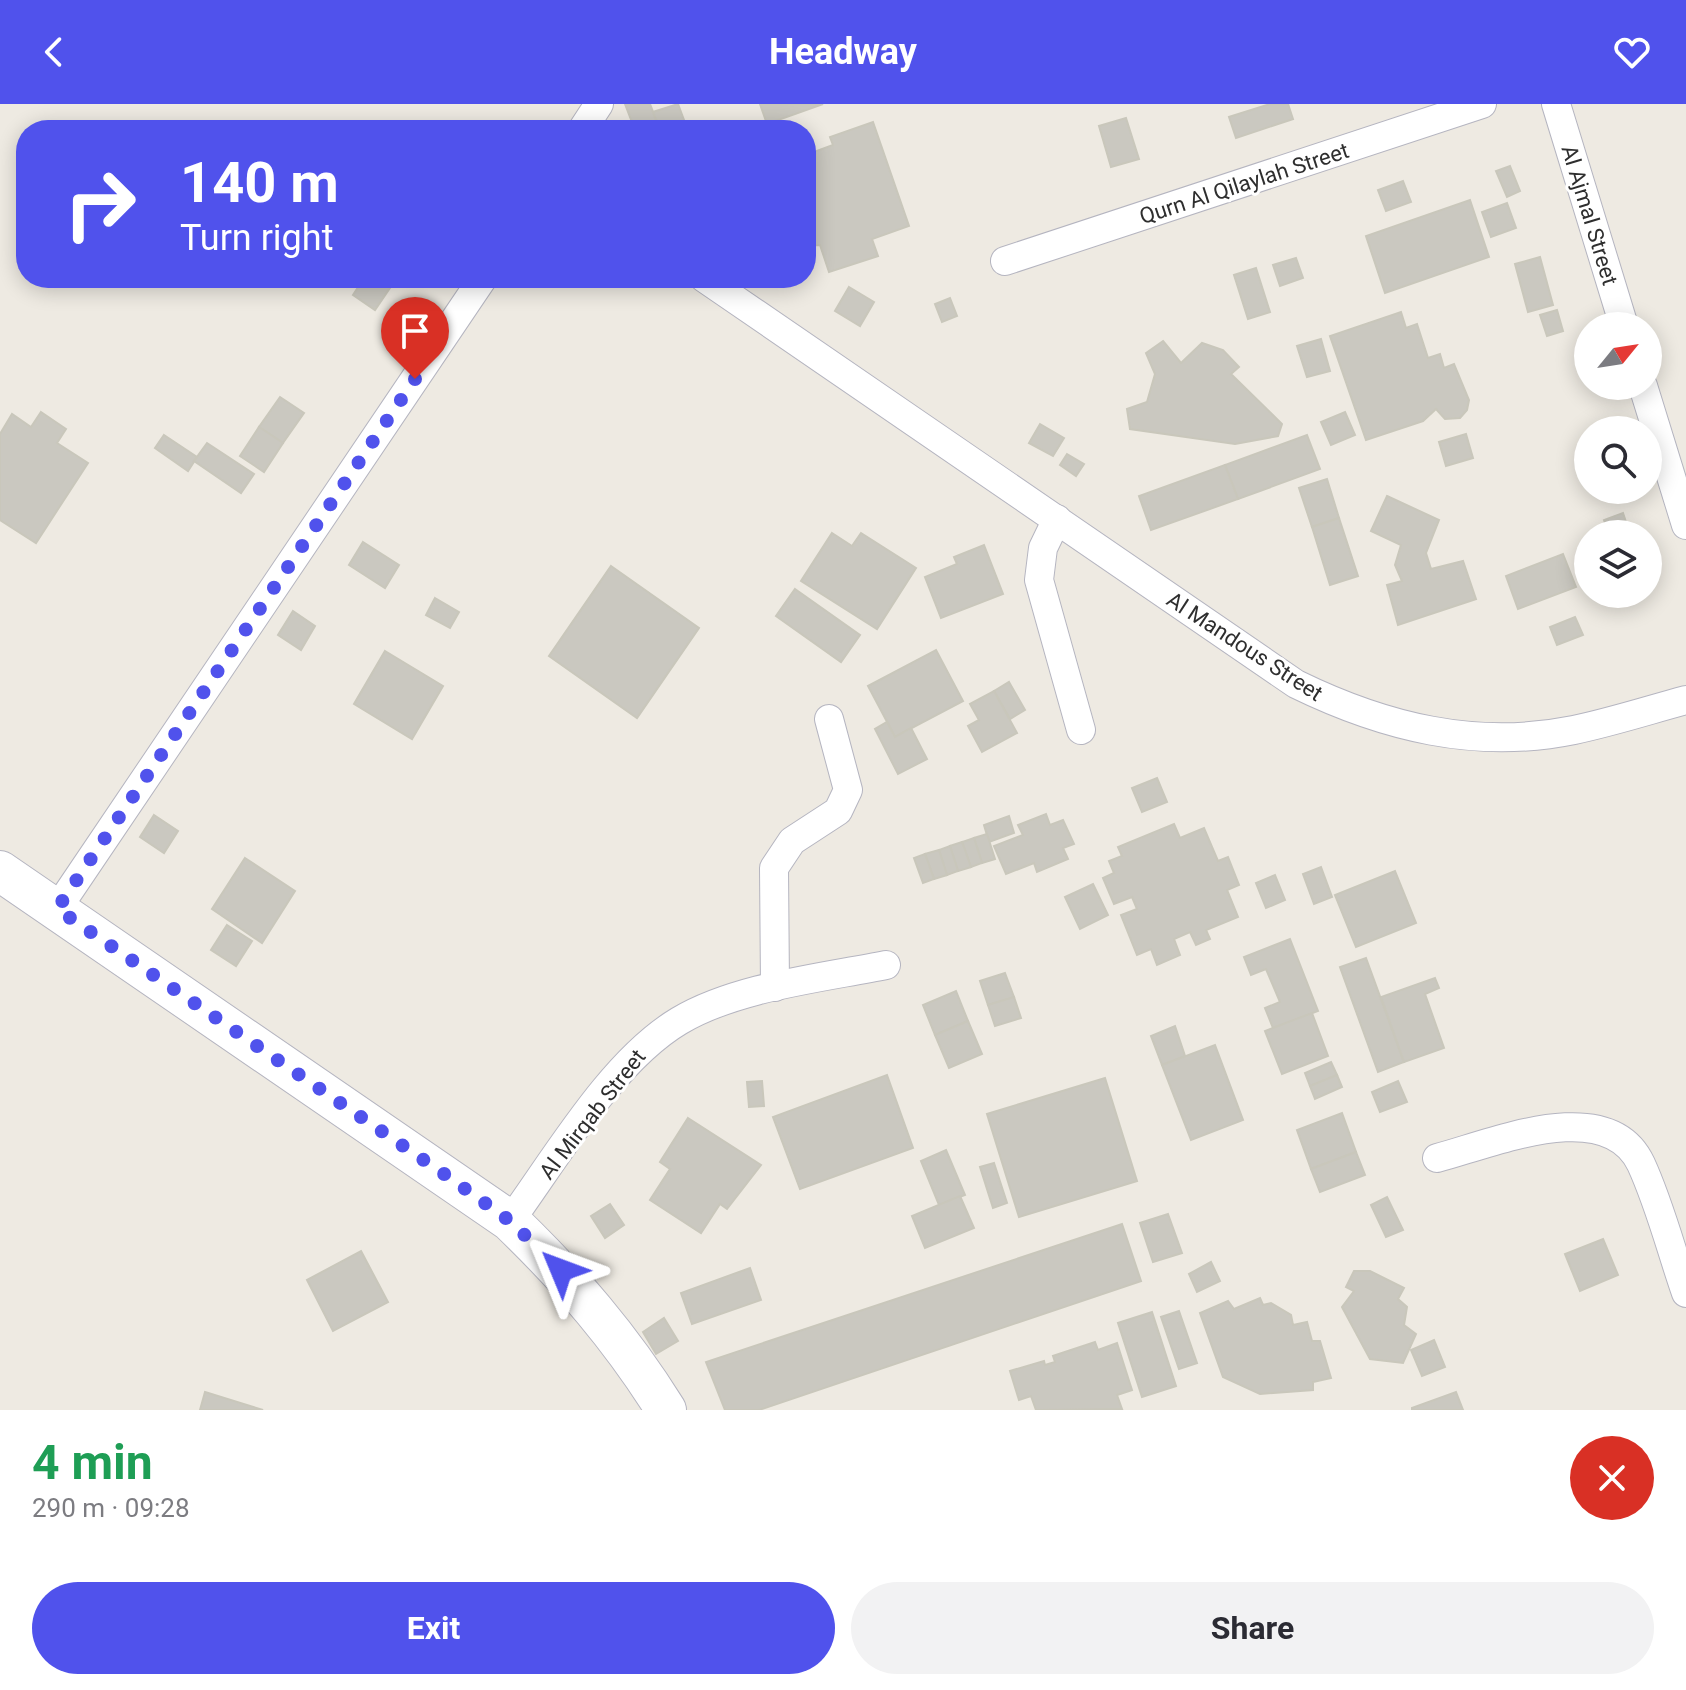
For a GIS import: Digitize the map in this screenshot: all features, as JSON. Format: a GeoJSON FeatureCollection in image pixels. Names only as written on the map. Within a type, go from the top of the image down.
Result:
{"type":"FeatureCollection","features":[{"type":"Feature","properties":{"kind":"street","name":"Qurn Al Qilaylah Street"},"geometry":{"type":"LineString","coordinates":[[1005,261],[1482,104]]}},
{"type":"Feature","properties":{"kind":"street","name":"Al Ajmal Street"},"geometry":{"type":"LineString","coordinates":[[1556,104],[1620,312]]}},
{"type":"Feature","properties":{"kind":"street"},"geometry":{"type":"LineString","coordinates":[[57,909],[476,288]]}},
{"type":"Feature","properties":{"kind":"street","name":"Al Mandous Street"},"geometry":{"type":"LineString","coordinates":[[719,288],[1296,684],[1384,722],[1454,735],[1526,737],[1574,730],[1686,700]]}},
{"type":"Feature","properties":{"kind":"street"},"geometry":{"type":"LineString","coordinates":[[1647,400],[1686,525]]}},
{"type":"Feature","properties":{"kind":"street"},"geometry":{"type":"LineString","coordinates":[[1057,519],[1043,548],[1039,580],[1081,730]]}},
{"type":"Feature","properties":{"kind":"street"},"geometry":{"type":"LineString","coordinates":[[775,987],[774,868],[792,841],[838,811],[848,790],[829,719]]}},
{"type":"Feature","properties":{"kind":"street"},"geometry":{"type":"LineString","coordinates":[[0,871],[510,1221],[561,1270],[630,1351],[666,1410]]}},
{"type":"Feature","properties":{"kind":"street","name":"Al Mirqab Street"},"geometry":{"type":"LineString","coordinates":[[510,1221],[638,1051],[670,1026],[706,1008],[775,987],[886,965]]}},
{"type":"Feature","properties":{"kind":"street"},"geometry":{"type":"LineString","coordinates":[[1437,1158],[1558,1127],[1581,1125],[1604,1131],[1624,1143],[1640,1161],[1686,1293]]}},
{"type":"Feature","properties":{"kind":"building"},"geometry":{"type":"Polygon","coordinates":[[[625,104],[650,104],[656,120],[631,120],[625,104]]]}},
{"type":"Feature","properties":{"kind":"building"},"geometry":{"type":"Polygon","coordinates":[[[678,104],[684,120],[656,120],[653,112],[678,104]]]}},
{"type":"Feature","properties":{"kind":"building"},"geometry":{"type":"Polygon","coordinates":[[[760,104],[823,104],[778,120],[766,120],[760,104]]]}},
{"type":"Feature","properties":{"kind":"building"},"geometry":{"type":"Polygon","coordinates":[[[1270,104],[1288,104],[1293,119],[1236,138],[1229,117],[1270,104]]]}},
{"type":"Feature","properties":{"kind":"building"},"geometry":{"type":"Polygon","coordinates":[[[1126,118],[1139,159],[1111,167],[1099,126],[1126,118]]]}},
{"type":"Feature","properties":{"kind":"building"},"geometry":{"type":"Polygon","coordinates":[[[873,122],[909,226],[872,239],[878,256],[829,272],[820,245],[816,245],[816,151],[833,145],[830,137],[873,122]]]}},
{"type":"Feature","properties":{"kind":"building"},"geometry":{"type":"Polygon","coordinates":[[[1510,166],[1520,191],[1507,197],[1496,171],[1510,166]]]}},
{"type":"Feature","properties":{"kind":"building"},"geometry":{"type":"Polygon","coordinates":[[[1403,181],[1411,202],[1386,211],[1378,190],[1403,181]]]}},
{"type":"Feature","properties":{"kind":"building"},"geometry":{"type":"Polygon","coordinates":[[[1470,200],[1489,257],[1385,293],[1366,236],[1470,200]]]}},
{"type":"Feature","properties":{"kind":"building"},"geometry":{"type":"Polygon","coordinates":[[[1507,203],[1516,228],[1491,237],[1482,212],[1507,203]]]}},
{"type":"Feature","properties":{"kind":"building"},"geometry":{"type":"Polygon","coordinates":[[[1540,257],[1553,305],[1528,312],[1515,264],[1540,257]]]}},
{"type":"Feature","properties":{"kind":"building"},"geometry":{"type":"Polygon","coordinates":[[[1296,258],[1303,278],[1280,286],[1273,265],[1296,258]]]}},
{"type":"Feature","properties":{"kind":"building"},"geometry":{"type":"Polygon","coordinates":[[[1256,268],[1270,312],[1248,319],[1234,275],[1256,268]]]}},
{"type":"Feature","properties":{"kind":"building"},"geometry":{"type":"Polygon","coordinates":[[[849,287],[874,302],[860,326],[835,311],[849,287]]]}},
{"type":"Feature","properties":{"kind":"building"},"geometry":{"type":"Polygon","coordinates":[[[358,288],[390,288],[375,310],[353,295],[358,288]]]}},
{"type":"Feature","properties":{"kind":"building"},"geometry":{"type":"Polygon","coordinates":[[[950,298],[957,316],[942,322],[935,304],[950,298]]]}},
{"type":"Feature","properties":{"kind":"building"},"geometry":{"type":"Polygon","coordinates":[[[1557,310],[1563,331],[1547,336],[1540,315],[1557,310]]]}},
{"type":"Feature","properties":{"kind":"building"},"geometry":{"type":"Polygon","coordinates":[[[1401,312],[1406,328],[1417,324],[1428,358],[1440,354],[1444,368],[1454,364],[1469,400],[1467,410],[1460,418],[1445,419],[1436,409],[1423,421],[1366,440],[1330,336],[1401,312]]]}},
{"type":"Feature","properties":{"kind":"building"},"geometry":{"type":"Polygon","coordinates":[[[1321,339],[1330,371],[1307,377],[1297,346],[1321,339]]]}},
{"type":"Feature","properties":{"kind":"building"},"geometry":{"type":"Polygon","coordinates":[[[1163,341],[1181,363],[1202,343],[1223,350],[1239,367],[1231,374],[1282,424],[1278,436],[1235,444],[1130,429],[1127,409],[1147,402],[1155,374],[1146,353],[1163,341]]]}},
{"type":"Feature","properties":{"kind":"building"},"geometry":{"type":"Polygon","coordinates":[[[280,397],[304,413],[283,443],[259,427],[280,397]]]}},
{"type":"Feature","properties":{"kind":"building"},"geometry":{"type":"Polygon","coordinates":[[[41,412],[66,429],[57,443],[88,463],[36,543],[0,520],[0,434],[12,414],[31,427],[41,412]]]}},
{"type":"Feature","properties":{"kind":"building"},"geometry":{"type":"Polygon","coordinates":[[[1345,412],[1355,435],[1331,445],[1321,422],[1345,412]]]}},
{"type":"Feature","properties":{"kind":"building"},"geometry":{"type":"Polygon","coordinates":[[[1040,424],[1064,438],[1053,456],[1029,443],[1040,424]]]}},
{"type":"Feature","properties":{"kind":"building"},"geometry":{"type":"Polygon","coordinates":[[[259,427],[283,443],[264,472],[240,456],[259,427]]]}},
{"type":"Feature","properties":{"kind":"building"},"geometry":{"type":"Polygon","coordinates":[[[1466,434],[1473,458],[1446,466],[1439,442],[1466,434]]]}},
{"type":"Feature","properties":{"kind":"building"},"geometry":{"type":"Polygon","coordinates":[[[164,435],[197,457],[188,471],[155,448],[164,435]]]}},
{"type":"Feature","properties":{"kind":"building"},"geometry":{"type":"Polygon","coordinates":[[[1307,435],[1320,469],[1238,499],[1225,465],[1307,435]]]}},
{"type":"Feature","properties":{"kind":"building"},"geometry":{"type":"Polygon","coordinates":[[[207,443],[254,474],[241,493],[194,461],[207,443]]]}},
{"type":"Feature","properties":{"kind":"building"},"geometry":{"type":"Polygon","coordinates":[[[1067,454],[1084,464],[1076,476],[1060,465],[1067,454]]]}},
{"type":"Feature","properties":{"kind":"building"},"geometry":{"type":"Polygon","coordinates":[[[1225,465],[1238,499],[1151,530],[1139,496],[1225,465]]]}},
{"type":"Feature","properties":{"kind":"building"},"geometry":{"type":"Polygon","coordinates":[[[1327,479],[1339,518],[1312,527],[1299,488],[1327,479]]]}},
{"type":"Feature","properties":{"kind":"building"},"geometry":{"type":"Polygon","coordinates":[[[1387,496],[1439,520],[1426,553],[1431,569],[1463,561],[1476,599],[1398,625],[1387,585],[1402,581],[1395,565],[1401,545],[1371,531],[1387,496]]]}},
{"type":"Feature","properties":{"kind":"building"},"geometry":{"type":"Polygon","coordinates":[[[1623,513],[1625,520],[1604,520],[1623,513]]]}},
{"type":"Feature","properties":{"kind":"building"},"geometry":{"type":"Polygon","coordinates":[[[1339,518],[1358,576],[1330,585],[1312,527],[1339,518]]]}},
{"type":"Feature","properties":{"kind":"building"},"geometry":{"type":"Polygon","coordinates":[[[832,533],[852,546],[861,533],[916,568],[877,629],[801,581],[832,533]]]}},
{"type":"Feature","properties":{"kind":"building"},"geometry":{"type":"Polygon","coordinates":[[[363,542],[399,565],[385,588],[349,565],[363,542]]]}},
{"type":"Feature","properties":{"kind":"building"},"geometry":{"type":"Polygon","coordinates":[[[984,545],[1003,594],[941,618],[925,577],[957,564],[954,557],[984,545]]]}},
{"type":"Feature","properties":{"kind":"building"},"geometry":{"type":"Polygon","coordinates":[[[1563,554],[1574,588],[1518,609],[1506,576],[1563,554]]]}},
{"type":"Feature","properties":{"kind":"building"},"geometry":{"type":"Polygon","coordinates":[[[611,566],[699,628],[637,718],[549,656],[611,566]]]}},
{"type":"Feature","properties":{"kind":"building"},"geometry":{"type":"Polygon","coordinates":[[[795,589],[860,635],[841,662],[776,616],[795,589]]]}},
{"type":"Feature","properties":{"kind":"building"},"geometry":{"type":"Polygon","coordinates":[[[435,598],[459,612],[450,628],[426,615],[435,598]]]}},
{"type":"Feature","properties":{"kind":"building"},"geometry":{"type":"Polygon","coordinates":[[[293,611],[315,626],[301,650],[278,635],[293,611]]]}},
{"type":"Feature","properties":{"kind":"building"},"geometry":{"type":"Polygon","coordinates":[[[1575,617],[1583,635],[1557,645],[1550,627],[1575,617]]]}},
{"type":"Feature","properties":{"kind":"building"},"geometry":{"type":"Polygon","coordinates":[[[936,650],[963,701],[895,737],[868,686],[936,650]]]}},
{"type":"Feature","properties":{"kind":"building"},"geometry":{"type":"Polygon","coordinates":[[[385,651],[443,686],[412,739],[354,704],[385,651]]]}},
{"type":"Feature","properties":{"kind":"building"},"geometry":{"type":"Polygon","coordinates":[[[1009,682],[1025,710],[1010,719],[994,691],[1009,682]]]}},
{"type":"Feature","properties":{"kind":"building"},"geometry":{"type":"Polygon","coordinates":[[[994,691],[1017,733],[982,752],[968,726],[979,720],[970,704],[994,691]]]}},
{"type":"Feature","properties":{"kind":"building"},"geometry":{"type":"Polygon","coordinates":[[[887,722],[895,737],[911,728],[927,759],[898,774],[875,729],[887,722]]]}},
{"type":"Feature","properties":{"kind":"building"},"geometry":{"type":"Polygon","coordinates":[[[1157,778],[1167,802],[1142,812],[1132,788],[1157,778]]]}},
{"type":"Feature","properties":{"kind":"building"},"geometry":{"type":"Polygon","coordinates":[[[1046,814],[1050,825],[1063,820],[1074,844],[1063,848],[1068,859],[1037,872],[1034,863],[1006,874],[994,846],[1023,835],[1018,825],[1046,814]]]}},
{"type":"Feature","properties":{"kind":"building"},"geometry":{"type":"Polygon","coordinates":[[[154,815],[178,831],[164,853],[140,837],[154,815]]]}},
{"type":"Feature","properties":{"kind":"building"},"geometry":{"type":"Polygon","coordinates":[[[1009,816],[1014,833],[989,842],[984,825],[1009,816]]]}},
{"type":"Feature","properties":{"kind":"building"},"geometry":{"type":"Polygon","coordinates":[[[1174,824],[1180,838],[1204,828],[1218,861],[1228,857],[1239,885],[1227,890],[1238,917],[1206,930],[1210,939],[1196,945],[1190,932],[1174,939],[1180,955],[1157,965],[1151,949],[1137,955],[1121,915],[1137,909],[1132,897],[1114,904],[1103,878],[1114,873],[1109,861],[1122,856],[1118,847],[1174,824]]]}},
{"type":"Feature","properties":{"kind":"building"},"geometry":{"type":"Polygon","coordinates":[[[987,834],[995,859],[982,863],[974,838],[987,834]]]}},
{"type":"Feature","properties":{"kind":"building"},"geometry":{"type":"Polygon","coordinates":[[[974,838],[982,863],[971,867],[962,842],[974,838]]]}},
{"type":"Feature","properties":{"kind":"building"},"geometry":{"type":"Polygon","coordinates":[[[962,842],[971,867],[958,871],[950,846],[962,842]]]}},
{"type":"Feature","properties":{"kind":"building"},"geometry":{"type":"Polygon","coordinates":[[[950,846],[958,871],[947,875],[939,850],[950,846]]]}},
{"type":"Feature","properties":{"kind":"building"},"geometry":{"type":"Polygon","coordinates":[[[939,850],[947,875],[934,879],[925,854],[939,850]]]}},
{"type":"Feature","properties":{"kind":"building"},"geometry":{"type":"Polygon","coordinates":[[[925,854],[934,879],[923,883],[914,858],[925,854]]]}},
{"type":"Feature","properties":{"kind":"building"},"geometry":{"type":"Polygon","coordinates":[[[245,858],[295,891],[262,943],[212,909],[245,858]]]}},
{"type":"Feature","properties":{"kind":"building"},"geometry":{"type":"Polygon","coordinates":[[[1321,867],[1332,897],[1314,904],[1303,874],[1321,867]]]}},
{"type":"Feature","properties":{"kind":"building"},"geometry":{"type":"Polygon","coordinates":[[[1395,871],[1416,923],[1356,947],[1335,895],[1395,871]]]}},
{"type":"Feature","properties":{"kind":"building"},"geometry":{"type":"Polygon","coordinates":[[[1275,875],[1285,900],[1266,908],[1256,883],[1275,875]]]}},
{"type":"Feature","properties":{"kind":"building"},"geometry":{"type":"Polygon","coordinates":[[[1093,884],[1108,915],[1080,929],[1065,897],[1093,884]]]}},
{"type":"Feature","properties":{"kind":"building"},"geometry":{"type":"Polygon","coordinates":[[[227,925],[252,941],[236,966],[211,950],[227,925]]]}},
{"type":"Feature","properties":{"kind":"building"},"geometry":{"type":"Polygon","coordinates":[[[1290,939],[1318,1011],[1273,1028],[1265,1008],[1280,1002],[1266,969],[1251,975],[1244,957],[1290,939]]]}},
{"type":"Feature","properties":{"kind":"building"},"geometry":{"type":"Polygon","coordinates":[[[1366,958],[1404,1062],[1378,1072],[1340,967],[1366,958]]]}},
{"type":"Feature","properties":{"kind":"building"},"geometry":{"type":"Polygon","coordinates":[[[1005,973],[1014,997],[988,1005],[980,981],[1005,973]]]}},
{"type":"Feature","properties":{"kind":"building"},"geometry":{"type":"Polygon","coordinates":[[[1435,978],[1439,988],[1425,994],[1444,1048],[1404,1062],[1381,997],[1435,978]]]}},
{"type":"Feature","properties":{"kind":"building"},"geometry":{"type":"Polygon","coordinates":[[[956,991],[968,1021],[935,1035],[923,1005],[956,991]]]}},
{"type":"Feature","properties":{"kind":"building"},"geometry":{"type":"Polygon","coordinates":[[[1014,997],[1021,1018],[995,1026],[988,1005],[1014,997]]]}},
{"type":"Feature","properties":{"kind":"building"},"geometry":{"type":"Polygon","coordinates":[[[1312,1013],[1328,1056],[1282,1074],[1265,1031],[1312,1013]]]}},
{"type":"Feature","properties":{"kind":"building"},"geometry":{"type":"Polygon","coordinates":[[[968,1021],[982,1054],[949,1068],[935,1035],[968,1021]]]}},
{"type":"Feature","properties":{"kind":"building"},"geometry":{"type":"Polygon","coordinates":[[[1175,1026],[1185,1056],[1162,1065],[1151,1036],[1175,1026]]]}},
{"type":"Feature","properties":{"kind":"building"},"geometry":{"type":"Polygon","coordinates":[[[1215,1045],[1243,1120],[1191,1140],[1162,1065],[1215,1045]]]}},
{"type":"Feature","properties":{"kind":"building"},"geometry":{"type":"Polygon","coordinates":[[[1331,1062],[1337,1075],[1310,1086],[1305,1073],[1331,1062]]]}},
{"type":"Feature","properties":{"kind":"building"},"geometry":{"type":"Polygon","coordinates":[[[887,1075],[913,1148],[800,1189],[773,1117],[887,1075]]]}},
{"type":"Feature","properties":{"kind":"building"},"geometry":{"type":"Polygon","coordinates":[[[1337,1075],[1342,1087],[1315,1099],[1310,1086],[1337,1075]]]}},
{"type":"Feature","properties":{"kind":"building"},"geometry":{"type":"Polygon","coordinates":[[[1105,1078],[1137,1181],[1019,1217],[987,1114],[1105,1078]]]}},
{"type":"Feature","properties":{"kind":"building"},"geometry":{"type":"Polygon","coordinates":[[[762,1081],[764,1106],[749,1107],[747,1082],[762,1081]]]}},
{"type":"Feature","properties":{"kind":"building"},"geometry":{"type":"Polygon","coordinates":[[[1398,1081],[1407,1102],[1380,1112],[1372,1092],[1398,1081]]]}},
{"type":"Feature","properties":{"kind":"building"},"geometry":{"type":"Polygon","coordinates":[[[1342,1113],[1356,1152],[1311,1169],[1297,1130],[1342,1113]]]}},
{"type":"Feature","properties":{"kind":"building"},"geometry":{"type":"Polygon","coordinates":[[[688,1118],[761,1165],[727,1209],[720,1204],[701,1233],[650,1200],[670,1169],[660,1162],[688,1118]]]}},
{"type":"Feature","properties":{"kind":"building"},"geometry":{"type":"Polygon","coordinates":[[[946,1150],[965,1195],[939,1205],[921,1161],[946,1150]]]}},
{"type":"Feature","properties":{"kind":"building"},"geometry":{"type":"Polygon","coordinates":[[[1356,1152],[1365,1175],[1320,1192],[1311,1169],[1356,1152]]]}},
{"type":"Feature","properties":{"kind":"building"},"geometry":{"type":"Polygon","coordinates":[[[994,1163],[1007,1203],[993,1208],[980,1167],[994,1163]]]}},
{"type":"Feature","properties":{"kind":"building"},"geometry":{"type":"Polygon","coordinates":[[[960,1196],[974,1228],[925,1248],[912,1216],[960,1196]]]}},
{"type":"Feature","properties":{"kind":"building"},"geometry":{"type":"Polygon","coordinates":[[[1387,1197],[1403,1230],[1386,1237],[1371,1205],[1387,1197]]]}},
{"type":"Feature","properties":{"kind":"building"},"geometry":{"type":"Polygon","coordinates":[[[610,1204],[624,1225],[605,1238],[591,1216],[610,1204]]]}},
{"type":"Feature","properties":{"kind":"building"},"geometry":{"type":"Polygon","coordinates":[[[1168,1214],[1182,1253],[1153,1262],[1140,1223],[1168,1214]]]}},
{"type":"Feature","properties":{"kind":"building"},"geometry":{"type":"Polygon","coordinates":[[[1122,1224],[1141,1281],[759,1410],[725,1410],[706,1362],[1122,1224]]]}},
{"type":"Feature","properties":{"kind":"building"},"geometry":{"type":"Polygon","coordinates":[[[1603,1239],[1618,1275],[1580,1291],[1565,1254],[1603,1239]]]}},
{"type":"Feature","properties":{"kind":"building"},"geometry":{"type":"Polygon","coordinates":[[[361,1251],[388,1302],[333,1331],[307,1280],[361,1251]]]}},
{"type":"Feature","properties":{"kind":"building"},"geometry":{"type":"Polygon","coordinates":[[[1211,1262],[1220,1281],[1197,1292],[1189,1274],[1211,1262]]]}},
{"type":"Feature","properties":{"kind":"building"},"geometry":{"type":"Polygon","coordinates":[[[750,1268],[761,1300],[692,1324],[681,1293],[750,1268]]]}},
{"type":"Feature","properties":{"kind":"building"},"geometry":{"type":"Polygon","coordinates":[[[1354,1271],[1370,1271],[1404,1288],[1398,1299],[1407,1307],[1404,1325],[1416,1334],[1403,1363],[1370,1359],[1342,1307],[1354,1291],[1346,1287],[1354,1271]]]}},
{"type":"Feature","properties":{"kind":"building"},"geometry":{"type":"Polygon","coordinates":[[[1260,1298],[1263,1305],[1271,1303],[1291,1315],[1293,1325],[1307,1322],[1312,1341],[1320,1341],[1331,1378],[1313,1382],[1313,1390],[1260,1394],[1223,1377],[1200,1313],[1228,1301],[1234,1309],[1260,1298]]]}},
{"type":"Feature","properties":{"kind":"building"},"geometry":{"type":"Polygon","coordinates":[[[1179,1311],[1197,1363],[1179,1369],[1161,1317],[1179,1311]]]}},
{"type":"Feature","properties":{"kind":"building"},"geometry":{"type":"Polygon","coordinates":[[[1152,1312],[1176,1386],[1142,1397],[1118,1323],[1152,1312]]]}},
{"type":"Feature","properties":{"kind":"building"},"geometry":{"type":"Polygon","coordinates":[[[664,1318],[678,1341],[656,1354],[643,1332],[664,1318]]]}},
{"type":"Feature","properties":{"kind":"building"},"geometry":{"type":"Polygon","coordinates":[[[1434,1340],[1445,1367],[1422,1376],[1411,1350],[1434,1340]]]}},
{"type":"Feature","properties":{"kind":"building"},"geometry":{"type":"Polygon","coordinates":[[[1095,1342],[1098,1350],[1117,1343],[1132,1390],[1117,1395],[1122,1409],[1036,1410],[1031,1396],[1019,1400],[1010,1371],[1044,1361],[1045,1365],[1055,1362],[1053,1356],[1095,1342]]]}},
{"type":"Feature","properties":{"kind":"building"},"geometry":{"type":"Polygon","coordinates":[[[205,1392],[263,1410],[200,1410],[205,1392]]]}},
{"type":"Feature","properties":{"kind":"building"},"geometry":{"type":"Polygon","coordinates":[[[1456,1392],[1463,1410],[1412,1410],[1412,1408],[1456,1392]]]}},
{"type":"Feature","properties":{"kind":"route"},"geometry":{"type":"LineString","coordinates":[[415,379],[57,909],[510,1221],[561,1270]]}}]}
